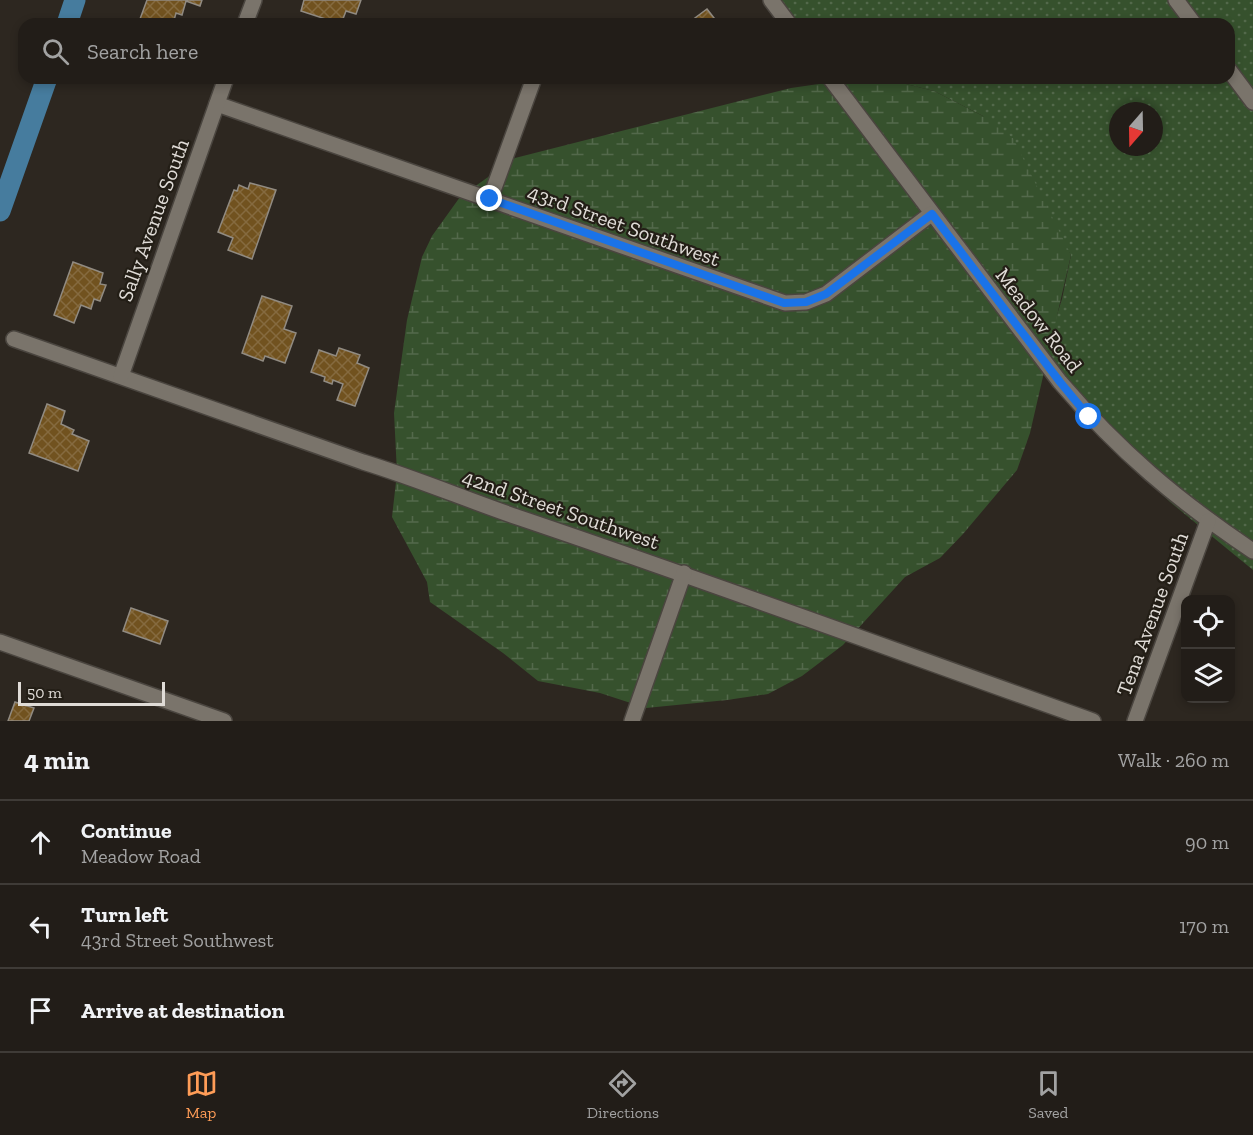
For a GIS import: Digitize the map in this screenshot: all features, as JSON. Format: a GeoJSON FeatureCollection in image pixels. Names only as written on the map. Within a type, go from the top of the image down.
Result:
{"type":"FeatureCollection","features":[{"type":"Feature","properties":{"kind":"street"},"geometry":{"type":"LineString","coordinates":[[247,18],[254,0]]}},
{"type":"Feature","properties":{"kind":"street"},"geometry":{"type":"LineString","coordinates":[[771,0],[784,18]]}},
{"type":"Feature","properties":{"kind":"street"},"geometry":{"type":"LineString","coordinates":[[1176,0],[1190,18]]}},
{"type":"Feature","properties":{"kind":"street"},"geometry":{"type":"LineString","coordinates":[[1235,78],[1253,102]]}},
{"type":"Feature","properties":{"kind":"street","name":"Sally Avenue South"},"geometry":{"type":"LineString","coordinates":[[120,376],[224,84]]}},
{"type":"Feature","properties":{"kind":"street"},"geometry":{"type":"LineString","coordinates":[[490,199],[532,84]]}},
{"type":"Feature","properties":{"kind":"street","name":"Meadow Road"},"geometry":{"type":"LineString","coordinates":[[834,84],[1089,417],[1165,488],[1208,521],[1253,551]]}},
{"type":"Feature","properties":{"kind":"street","name":"43rd Street Southwest"},"geometry":{"type":"LineString","coordinates":[[217,104],[784,303],[806,302],[826,294],[932,214]]}},
{"type":"Feature","properties":{"kind":"street","name":"42nd Street Southwest"},"geometry":{"type":"LineString","coordinates":[[14,339],[396,472],[492,508],[684,573],[1094,721]]}},
{"type":"Feature","properties":{"kind":"street","name":"Tena Avenue South"},"geometry":{"type":"LineString","coordinates":[[1135,721],[1208,521]]}},
{"type":"Feature","properties":{"kind":"street"},"geometry":{"type":"LineString","coordinates":[[632,721],[684,573]]}},
{"type":"Feature","properties":{"kind":"street"},"geometry":{"type":"LineString","coordinates":[[0,642],[224,721]]}},
{"type":"Feature","properties":{"kind":"green space"},"geometry":{"type":"Polygon","coordinates":[[[767,0],[1253,0],[1253,570],[1170,502],[1062,397],[1044,375],[1071,255],[983,116],[934,91],[906,84],[1235,84],[1235,18],[780,18],[767,0]]]}},
{"type":"Feature","properties":{"kind":"green space"},"geometry":{"type":"Polygon","coordinates":[[[819,84],[906,84],[934,91],[983,116],[1013,138],[1071,255],[1030,433],[1017,470],[940,558],[905,577],[843,645],[802,676],[768,694],[646,708],[600,693],[538,681],[503,653],[430,602],[427,582],[392,517],[397,473],[394,413],[407,320],[422,257],[432,236],[460,197],[515,158],[791,88],[819,84]]]}},
{"type":"Feature","properties":{"kind":"building"},"geometry":{"type":"Polygon","coordinates":[[[147,0],[202,0],[200,6],[186,1],[182,15],[176,13],[175,18],[140,18],[147,0]]]}},
{"type":"Feature","properties":{"kind":"building"},"geometry":{"type":"Polygon","coordinates":[[[304,0],[361,0],[356,14],[346,11],[343,18],[323,18],[301,11],[304,0]]]}},
{"type":"Feature","properties":{"kind":"building"},"geometry":{"type":"Polygon","coordinates":[[[707,9],[714,18],[695,18],[707,9]]]}},
{"type":"Feature","properties":{"kind":"building"},"geometry":{"type":"Polygon","coordinates":[[[250,183],[276,190],[252,259],[228,250],[233,238],[218,232],[234,190],[237,191],[239,185],[248,189],[250,183]]]}},
{"type":"Feature","properties":{"kind":"building"},"geometry":{"type":"Polygon","coordinates":[[[73,262],[103,273],[100,284],[106,285],[100,301],[94,299],[91,309],[81,305],[74,323],[54,315],[73,262]]]}},
{"type":"Feature","properties":{"kind":"building"},"geometry":{"type":"Polygon","coordinates":[[[262,296],[292,306],[284,329],[296,333],[285,363],[265,356],[263,361],[242,353],[262,296]]]}},
{"type":"Feature","properties":{"kind":"building"},"geometry":{"type":"Polygon","coordinates":[[[339,348],[360,355],[357,363],[369,368],[355,406],[337,400],[343,384],[333,380],[332,384],[324,381],[325,377],[311,372],[319,350],[336,356],[339,348]]]}},
{"type":"Feature","properties":{"kind":"building"},"geometry":{"type":"Polygon","coordinates":[[[47,404],[65,411],[61,424],[74,430],[72,434],[89,441],[78,471],[29,453],[47,404]]]}},
{"type":"Feature","properties":{"kind":"building"},"geometry":{"type":"Polygon","coordinates":[[[131,608],[168,621],[160,644],[123,631],[131,608]]]}},
{"type":"Feature","properties":{"kind":"building"},"geometry":{"type":"Polygon","coordinates":[[[15,702],[34,708],[29,721],[8,721],[15,702]]]}},
{"type":"Feature","properties":{"kind":"waterway"},"geometry":{"type":"LineString","coordinates":[[69,18],[75,0]]}},
{"type":"Feature","properties":{"kind":"waterway"},"geometry":{"type":"LineString","coordinates":[[0,211],[45,84]]}},
{"type":"Feature","properties":{"kind":"route"},"geometry":{"type":"LineString","coordinates":[[490,199],[784,303],[806,302],[826,294],[932,214],[1089,417]]}}]}
